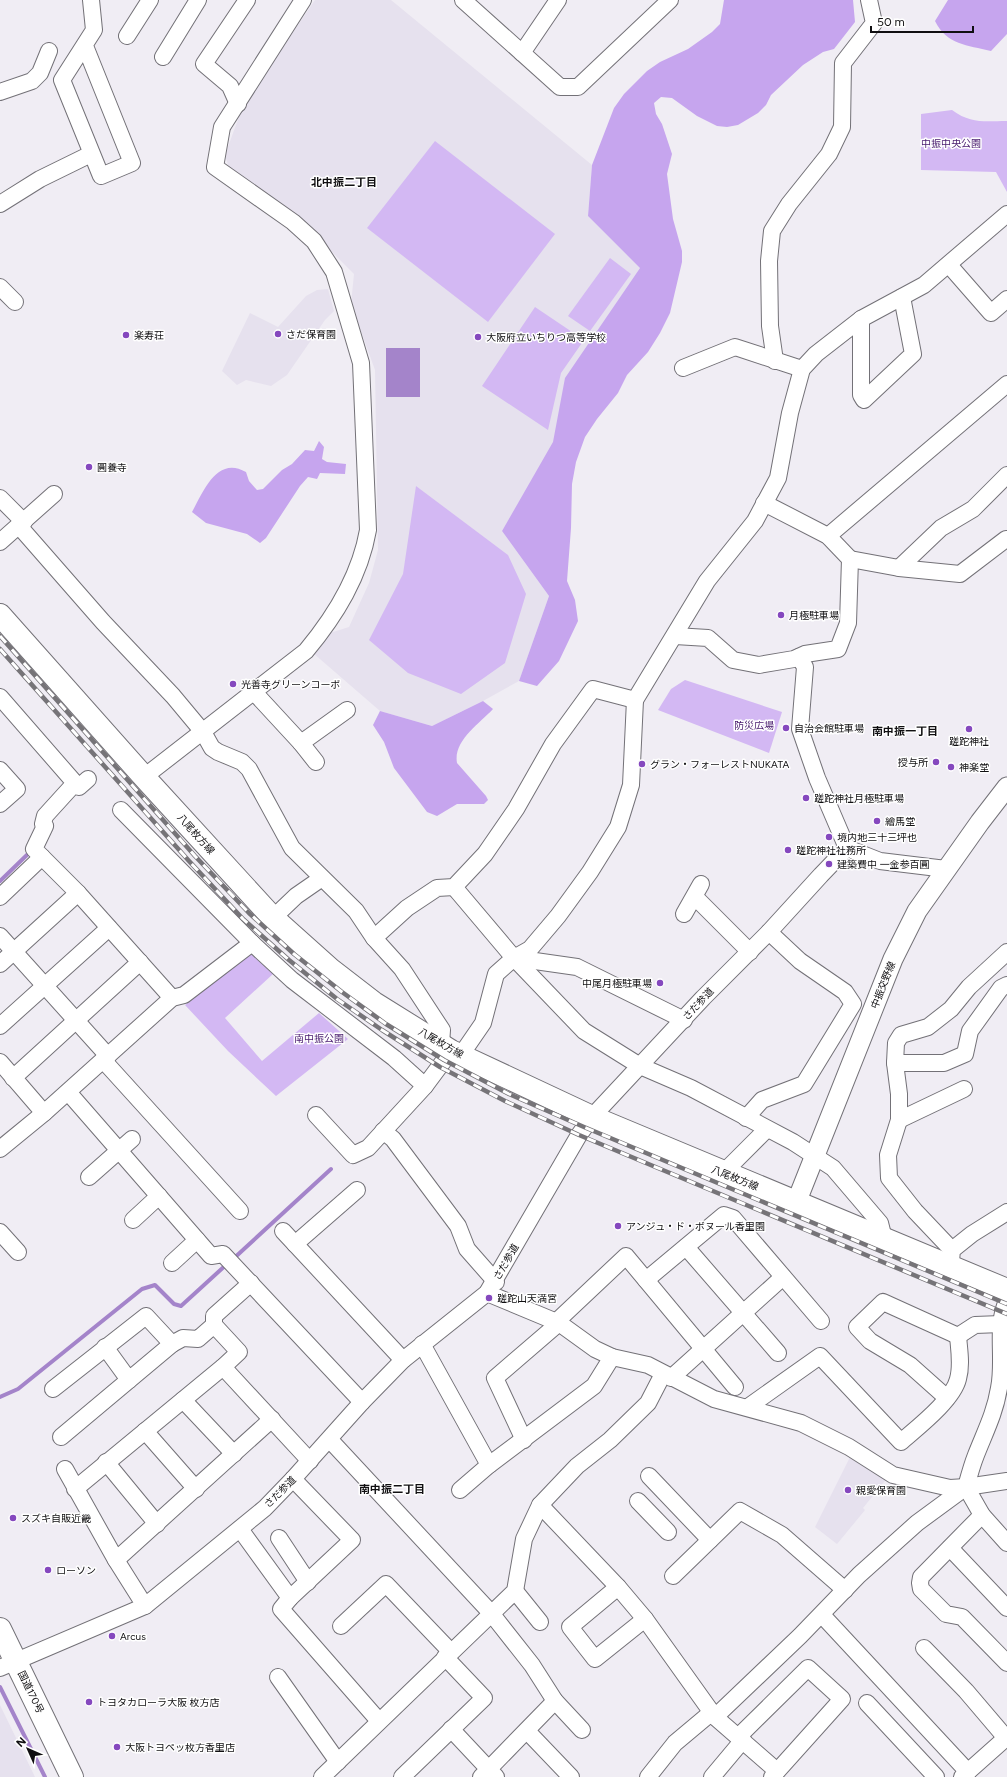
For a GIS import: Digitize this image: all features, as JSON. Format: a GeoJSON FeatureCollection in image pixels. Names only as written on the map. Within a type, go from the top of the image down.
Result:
{"type":"FeatureCollection","features":[{"type":"Feature","properties":{"kind":"main road","name":"八尾枚方線"},"geometry":{"type":"LineString","coordinates":[[0,615],[144,777],[273,918],[330,969],[374,1003],[451,1050],[592,1117],[724,1174],[884,1239],[951,1258],[1007,1290]]}},
{"type":"Feature","properties":{"kind":"main road","name":"国道170号"},"geometry":{"type":"LineString","coordinates":[[0,1629],[8,1664],[72,1777]]}},
{"type":"Feature","properties":{"kind":"street"},"geometry":{"type":"LineString","coordinates":[[85,46],[132,163],[101,176],[62,80],[94,30],[91,0]]}},
{"type":"Feature","properties":{"kind":"street"},"geometry":{"type":"LineString","coordinates":[[127,36],[150,0]]}},
{"type":"Feature","properties":{"kind":"street"},"geometry":{"type":"LineString","coordinates":[[163,57],[198,0]]}},
{"type":"Feature","properties":{"kind":"street"},"geometry":{"type":"LineString","coordinates":[[238,104],[230,86],[204,64],[247,0]]}},
{"type":"Feature","properties":{"kind":"street"},"geometry":{"type":"LineString","coordinates":[[144,777],[306,651],[324,629],[353,581],[364,553],[368,530],[361,363],[334,272],[314,241],[293,222],[215,167],[222,127],[303,0]]}},
{"type":"Feature","properties":{"kind":"street"},"geometry":{"type":"LineString","coordinates":[[522,53],[558,0]]}},
{"type":"Feature","properties":{"kind":"street"},"geometry":{"type":"LineString","coordinates":[[471,3],[522,53],[560,87],[578,87],[670,0]]}},
{"type":"Feature","properties":{"kind":"street"},"geometry":{"type":"LineString","coordinates":[[775,361],[770,319],[769,261],[772,231],[789,204],[829,154],[842,127],[843,63],[874,23],[869,0]]}},
{"type":"Feature","properties":{"kind":"street"},"geometry":{"type":"LineString","coordinates":[[0,92],[32,81],[40,74],[49,51]]}},
{"type":"Feature","properties":{"kind":"street"},"geometry":{"type":"LineString","coordinates":[[0,204],[40,179],[91,154]]}},
{"type":"Feature","properties":{"kind":"street"},"geometry":{"type":"LineString","coordinates":[[316,1115],[353,1155],[368,1148],[425,1086],[451,1050],[484,1023],[496,974],[514,958],[530,949],[558,916],[590,872],[618,827],[631,785],[635,700],[707,581],[755,521],[778,478],[790,413],[802,369],[816,354],[861,318],[924,285],[1007,215]]}},
{"type":"Feature","properties":{"kind":"street"},"geometry":{"type":"LineString","coordinates":[[949,265],[991,313],[1007,299]]}},
{"type":"Feature","properties":{"kind":"street"},"geometry":{"type":"LineString","coordinates":[[0,287],[15,302]]}},
{"type":"Feature","properties":{"kind":"street"},"geometry":{"type":"LineString","coordinates":[[861,318],[861,395],[864,400],[913,354],[902,297]]}},
{"type":"Feature","properties":{"kind":"street"},"geometry":{"type":"LineString","coordinates":[[683,368],[735,347],[802,369]]}},
{"type":"Feature","properties":{"kind":"street"},"geometry":{"type":"LineString","coordinates":[[828,536],[1007,384]]}},
{"type":"Feature","properties":{"kind":"street"},"geometry":{"type":"LineString","coordinates":[[899,568],[940,528],[973,509],[1007,475]]}},
{"type":"Feature","properties":{"kind":"street"},"geometry":{"type":"LineString","coordinates":[[0,542],[54,494]]}},
{"type":"Feature","properties":{"kind":"street"},"geometry":{"type":"LineString","coordinates":[[0,498],[103,622],[173,696],[203,732],[212,748],[218,752],[238,759],[249,769],[292,848],[356,911],[374,938],[402,969],[442,1030],[451,1050]]}},
{"type":"Feature","properties":{"kind":"street"},"geometry":{"type":"LineString","coordinates":[[764,503],[828,536],[850,559],[899,568],[960,574],[1006,539]]}},
{"type":"Feature","properties":{"kind":"street"},"geometry":{"type":"LineString","coordinates":[[675,636],[708,638],[733,660],[759,665],[800,657],[804,654],[838,649],[848,623],[850,559]]}},
{"type":"Feature","properties":{"kind":"street"},"geometry":{"type":"LineString","coordinates":[[800,657],[805,667],[800,729],[817,778],[847,848],[880,861],[946,869]]}},
{"type":"Feature","properties":{"kind":"street"},"geometry":{"type":"LineString","coordinates":[[374,938],[407,908],[437,888],[454,887],[485,854],[516,809],[552,744],[593,690],[635,700]]}},
{"type":"Feature","properties":{"kind":"street"},"geometry":{"type":"LineString","coordinates":[[253,691],[301,743],[316,762]]}},
{"type":"Feature","properties":{"kind":"street"},"geometry":{"type":"LineString","coordinates":[[0,697],[82,781],[45,816],[43,824],[45,826],[34,849],[78,893],[172,998]]}},
{"type":"Feature","properties":{"kind":"street"},"geometry":{"type":"LineString","coordinates":[[301,743],[347,710]]}},
{"type":"Feature","properties":{"kind":"street"},"geometry":{"type":"LineString","coordinates":[[0,770],[17,789],[0,804]]}},
{"type":"Feature","properties":{"kind":"street","name":"中振交野線"},"geometry":{"type":"LineString","coordinates":[[796,1203],[893,959],[917,911],[946,869],[1007,787]]}},
{"type":"Feature","properties":{"kind":"street"},"geometry":{"type":"LineString","coordinates":[[121,810],[252,943],[292,980],[394,1058],[425,1086]]}},
{"type":"Feature","properties":{"kind":"street","name":"さだ参道"},"geometry":{"type":"LineString","coordinates":[[8,1664],[145,1606],[264,1508],[293,1480],[330,1440],[362,1402],[403,1360],[491,1288],[579,1135],[592,1117],[645,1068],[670,1033],[750,952],[821,874],[847,848]]}},
{"type":"Feature","properties":{"kind":"street"},"geometry":{"type":"LineString","coordinates":[[0,897],[42,857]]}},
{"type":"Feature","properties":{"kind":"street"},"geometry":{"type":"LineString","coordinates":[[273,918],[296,896],[322,878]]}},
{"type":"Feature","properties":{"kind":"street"},"geometry":{"type":"LineString","coordinates":[[454,887],[514,958],[584,1030],[645,1068],[691,1088],[814,1155],[839,1174],[880,1223],[884,1239]]}},
{"type":"Feature","properties":{"kind":"street"},"geometry":{"type":"LineString","coordinates":[[684,914],[698,891],[750,952]]}},
{"type":"Feature","properties":{"kind":"street"},"geometry":{"type":"LineString","coordinates":[[0,964],[78,893]]}},
{"type":"Feature","properties":{"kind":"street"},"geometry":{"type":"LineString","coordinates":[[0,1026],[109,928]]}},
{"type":"Feature","properties":{"kind":"street"},"geometry":{"type":"LineString","coordinates":[[769,932],[800,961],[845,992],[853,1004],[871,1014]]}},
{"type":"Feature","properties":{"kind":"street"},"geometry":{"type":"LineString","coordinates":[[0,936],[76,1020],[106,1058],[156,1109],[240,1211]]}},
{"type":"Feature","properties":{"kind":"street"},"geometry":{"type":"LineString","coordinates":[[0,1149],[68,1092],[172,998],[184,995],[252,943]]}},
{"type":"Feature","properties":{"kind":"street"},"geometry":{"type":"LineString","coordinates":[[1007,952],[969,986],[951,1009],[928,1027],[901,1036],[896,1043],[895,1064],[899,1094],[898,1120],[888,1155],[889,1178],[951,1258],[972,1234],[1007,1212]]}},
{"type":"Feature","properties":{"kind":"street"},"geometry":{"type":"LineString","coordinates":[[514,958],[577,968],[684,1020]]}},
{"type":"Feature","properties":{"kind":"street"},"geometry":{"type":"LineString","coordinates":[[13,1078],[140,962]]}},
{"type":"Feature","properties":{"kind":"street"},"geometry":{"type":"LineString","coordinates":[[895,1064],[944,1063],[965,1054],[970,1031],[1001,988],[1007,985]]}},
{"type":"Feature","properties":{"kind":"street"},"geometry":{"type":"LineString","coordinates":[[746,1118],[762,1100],[804,1084],[853,1004]]}},
{"type":"Feature","properties":{"kind":"street"},"geometry":{"type":"LineString","coordinates":[[0,1062],[44,1113]]}},
{"type":"Feature","properties":{"kind":"street"},"geometry":{"type":"LineString","coordinates":[[898,1120],[964,1089]]}},
{"type":"Feature","properties":{"kind":"street"},"geometry":{"type":"LineString","coordinates":[[68,1092],[211,1256],[223,1254],[362,1402]]}},
{"type":"Feature","properties":{"kind":"street"},"geometry":{"type":"LineString","coordinates":[[724,1174],[767,1129]]}},
{"type":"Feature","properties":{"kind":"street"},"geometry":{"type":"LineString","coordinates":[[383,1131],[393,1139],[458,1226],[467,1249],[491,1288],[557,1323],[595,1349],[612,1357],[648,1365],[714,1399],[748,1407],[801,1423],[849,1447],[893,1475],[950,1488],[1007,1481]]}},
{"type":"Feature","properties":{"kind":"street"},"geometry":{"type":"LineString","coordinates":[[89,1177],[132,1139]]}},
{"type":"Feature","properties":{"kind":"street"},"geometry":{"type":"LineString","coordinates":[[295,1244],[357,1190]]}},
{"type":"Feature","properties":{"kind":"street"},"geometry":{"type":"LineString","coordinates":[[134,1220],[159,1196]]}},
{"type":"Feature","properties":{"kind":"street"},"geometry":{"type":"LineString","coordinates":[[646,1280],[724,1215],[733,1218],[821,1321]]}},
{"type":"Feature","properties":{"kind":"street"},"geometry":{"type":"LineString","coordinates":[[0,1232],[18,1252]]}},
{"type":"Feature","properties":{"kind":"street"},"geometry":{"type":"LineString","coordinates":[[283,1232],[403,1360]]}},
{"type":"Feature","properties":{"kind":"street"},"geometry":{"type":"LineString","coordinates":[[172,1263],[197,1240]]}},
{"type":"Feature","properties":{"kind":"street"},"geometry":{"type":"LineString","coordinates":[[686,1248],[778,1353]]}},
{"type":"Feature","properties":{"kind":"street"},"geometry":{"type":"LineString","coordinates":[[524,1440],[495,1378],[557,1323],[626,1256],[735,1387]]}},
{"type":"Feature","properties":{"kind":"street"},"geometry":{"type":"LineString","coordinates":[[278,1677],[331,1772],[379,1721],[515,1591],[524,1539],[540,1505],[577,1466],[610,1440],[648,1402],[667,1376],[703,1348],[783,1277]]}},
{"type":"Feature","properties":{"kind":"street"},"geometry":{"type":"LineString","coordinates":[[75,1489],[106,1462],[223,1368],[239,1352],[214,1325],[214,1316],[251,1283]]}},
{"type":"Feature","properties":{"kind":"street"},"geometry":{"type":"LineString","coordinates":[[947,1398],[910,1365],[870,1341],[856,1327],[883,1302],[958,1336]]}},
{"type":"Feature","properties":{"kind":"street"},"geometry":{"type":"LineString","coordinates":[[648,1777],[675,1743],[713,1714],[822,1615],[859,1575],[917,1523],[966,1487],[976,1455],[993,1417],[1000,1387],[1003,1312],[975,1325],[958,1336]]}},
{"type":"Feature","properties":{"kind":"street"},"geometry":{"type":"LineString","coordinates":[[53,1390],[61,1373],[105,1347],[146,1316],[172,1344]]}},
{"type":"Feature","properties":{"kind":"street"},"geometry":{"type":"LineString","coordinates":[[61,1437],[172,1344],[183,1338],[198,1339],[214,1325]]}},
{"type":"Feature","properties":{"kind":"street"},"geometry":{"type":"LineString","coordinates":[[748,1407],[820,1356],[901,1442],[947,1398],[958,1379],[960,1361],[958,1336]]}},
{"type":"Feature","properties":{"kind":"street"},"geometry":{"type":"LineString","coordinates":[[422,1344],[490,1465]]}},
{"type":"Feature","properties":{"kind":"street"},"geometry":{"type":"LineString","coordinates":[[105,1347],[129,1380]]}},
{"type":"Feature","properties":{"kind":"street"},"geometry":{"type":"LineString","coordinates":[[460,1490],[490,1465],[594,1386],[612,1357]]}},
{"type":"Feature","properties":{"kind":"street"},"geometry":{"type":"LineString","coordinates":[[223,1368],[310,1461]]}},
{"type":"Feature","properties":{"kind":"street"},"geometry":{"type":"LineString","coordinates":[[183,1400],[234,1454]]}},
{"type":"Feature","properties":{"kind":"street"},"geometry":{"type":"LineString","coordinates":[[116,1560],[272,1420]]}},
{"type":"Feature","properties":{"kind":"street"},"geometry":{"type":"LineString","coordinates":[[145,1431],[196,1489]]}},
{"type":"Feature","properties":{"kind":"street"},"geometry":{"type":"LineString","coordinates":[[330,1440],[492,1613],[532,1665],[555,1701],[582,1730]]}},
{"type":"Feature","properties":{"kind":"street"},"geometry":{"type":"LineString","coordinates":[[106,1462],[157,1524]]}},
{"type":"Feature","properties":{"kind":"street"},"geometry":{"type":"LineString","coordinates":[[65,1469],[116,1560],[145,1606]]}},
{"type":"Feature","properties":{"kind":"street"},"geometry":{"type":"LineString","coordinates":[[649,1476],[710,1540]]}},
{"type":"Feature","properties":{"kind":"street"},"geometry":{"type":"LineString","coordinates":[[293,1480],[352,1540],[290,1598],[281,1609],[379,1721]]}},
{"type":"Feature","properties":{"kind":"street"},"geometry":{"type":"LineString","coordinates":[[966,1487],[982,1515],[1007,1543]]}},
{"type":"Feature","properties":{"kind":"street"},"geometry":{"type":"LineString","coordinates":[[666,1494],[643,1506],[668,1532]]}},
{"type":"Feature","properties":{"kind":"street"},"geometry":{"type":"LineString","coordinates":[[540,1505],[618,1587],[645,1619],[671,1658],[713,1714],[741,1739],[775,1774],[842,1700],[808,1668],[741,1739],[712,1777]]}},
{"type":"Feature","properties":{"kind":"street"},"geometry":{"type":"LineString","coordinates":[[673,1576],[740,1511],[782,1535],[845,1590]]}},
{"type":"Feature","properties":{"kind":"street"},"geometry":{"type":"LineString","coordinates":[[982,1515],[921,1577],[921,1589],[946,1614],[962,1617],[1007,1663]]}},
{"type":"Feature","properties":{"kind":"street"},"geometry":{"type":"LineString","coordinates":[[240,1529],[290,1598]]}},
{"type":"Feature","properties":{"kind":"street"},"geometry":{"type":"LineString","coordinates":[[279,1538],[308,1582]]}},
{"type":"Feature","properties":{"kind":"street"},"geometry":{"type":"LineString","coordinates":[[950,1548],[1007,1608]]}},
{"type":"Feature","properties":{"kind":"street"},"geometry":{"type":"LineString","coordinates":[[341,1626],[386,1584],[448,1654],[484,1698],[402,1777]]}},
{"type":"Feature","properties":{"kind":"street"},"geometry":{"type":"LineString","coordinates":[[618,1587],[570,1626],[595,1660],[645,1619]]}},
{"type":"Feature","properties":{"kind":"street"},"geometry":{"type":"LineString","coordinates":[[515,1591],[540,1622]]}},
{"type":"Feature","properties":{"kind":"street"},"geometry":{"type":"LineString","coordinates":[[822,1615],[965,1774],[1006,1737],[966,1691],[924,1648]]}},
{"type":"Feature","properties":{"kind":"street"},"geometry":{"type":"LineString","coordinates":[[451,1729],[489,1775],[526,1730],[555,1701]]}},
{"type":"Feature","properties":{"kind":"street"},"geometry":{"type":"LineString","coordinates":[[867,1704],[936,1777]]}},
{"type":"Feature","properties":{"kind":"street"},"geometry":{"type":"LineString","coordinates":[[526,1730],[571,1777]]}},
{"type":"Feature","properties":{"kind":"shaded area","name":"大阪府立いちりつ高等学校"},"geometry":{"type":"Polygon","coordinates":[[[315,0],[391,0],[592,165],[588,216],[640,268],[566,378],[554,442],[502,531],[549,596],[519,681],[483,701],[432,726],[380,711],[313,653],[330,633],[349,627],[369,583],[378,550],[375,370],[351,304],[354,274],[297,217],[229,168],[225,155],[243,106],[315,0]]]}},
{"type":"Feature","properties":{"kind":"shaded area"},"geometry":{"type":"Polygon","coordinates":[[[724,0],[853,0],[855,22],[834,49],[823,52],[803,65],[771,95],[766,105],[758,113],[738,125],[727,127],[717,126],[697,116],[672,98],[661,97],[654,103],[656,114],[662,124],[672,154],[667,174],[673,219],[682,251],[682,262],[670,313],[660,333],[648,352],[627,375],[618,393],[597,419],[585,437],[576,462],[572,484],[571,528],[567,581],[575,600],[578,621],[559,661],[537,686],[519,681],[549,596],[502,531],[553,442],[565,378],[640,268],[588,216],[592,165],[614,108],[624,94],[647,71],[660,62],[688,49],[712,32],[720,24],[724,0]]]}},
{"type":"Feature","properties":{"kind":"shaded area"},"geometry":{"type":"Polygon","coordinates":[[[948,0],[1007,0],[1007,34],[991,51],[958,43],[945,35],[935,21],[948,0]]]}},
{"type":"Feature","properties":{"kind":"shaded area","name":"さだ保育園"},"geometry":{"type":"Polygon","coordinates":[[[328,289],[334,311],[325,320],[287,375],[271,386],[246,380],[237,385],[222,371],[250,313],[278,327],[306,296],[317,290],[328,289]]]}},
{"type":"Feature","properties":{"kind":"shaded area"},"geometry":{"type":"Polygon","coordinates":[[[386,348],[420,348],[420,397],[386,397],[386,348]]]}},
{"type":"Feature","properties":{"kind":"shaded area"},"geometry":{"type":"Polygon","coordinates":[[[319,441],[324,447],[322,459],[327,462],[346,464],[345,474],[320,473],[317,479],[308,477],[300,486],[266,538],[260,543],[247,534],[206,523],[192,512],[206,486],[219,472],[227,468],[236,468],[246,472],[249,481],[257,490],[263,489],[282,470],[292,464],[305,450],[314,451],[319,441]]]}},
{"type":"Feature","properties":{"kind":"shaded area"},"geometry":{"type":"Polygon","coordinates":[[[483,701],[493,709],[468,733],[463,740],[459,747],[457,763],[488,800],[484,804],[457,804],[437,816],[427,812],[394,768],[384,742],[373,725],[380,711],[432,726],[483,701]]]}},
{"type":"Feature","properties":{"kind":"shaded area"},"geometry":{"type":"Polygon","coordinates":[[[851,1455],[888,1477],[863,1508],[865,1510],[837,1544],[815,1527],[851,1455]]]}},
{"type":"Feature","properties":{"kind":"shaded area"},"geometry":{"type":"Polygon","coordinates":[[[0,1705],[35,1777],[0,1777],[0,1705]]]}},
{"type":"Feature","properties":{"kind":"green space","name":"中振中央公園"},"geometry":{"type":"Polygon","coordinates":[[[952,110],[965,118],[972,120],[1007,121],[1007,192],[996,172],[921,170],[921,114],[952,110]]]}},
{"type":"Feature","properties":{"kind":"green space"},"geometry":{"type":"Polygon","coordinates":[[[435,141],[555,234],[488,322],[367,228],[435,141]]]}},
{"type":"Feature","properties":{"kind":"green space"},"geometry":{"type":"Polygon","coordinates":[[[610,258],[631,274],[590,331],[568,316],[610,258]]]}},
{"type":"Feature","properties":{"kind":"green space"},"geometry":{"type":"Polygon","coordinates":[[[535,307],[584,340],[561,373],[548,430],[482,386],[535,307]]]}},
{"type":"Feature","properties":{"kind":"green space"},"geometry":{"type":"Polygon","coordinates":[[[416,486],[508,555],[526,594],[505,663],[461,694],[408,673],[369,640],[403,574],[416,486]]]}},
{"type":"Feature","properties":{"kind":"green space","name":"防災広場"},"geometry":{"type":"Polygon","coordinates":[[[685,680],[782,712],[769,753],[658,710],[671,689],[685,680]]]}},
{"type":"Feature","properties":{"kind":"green space","name":"南中振公園"},"geometry":{"type":"Polygon","coordinates":[[[251,954],[273,974],[225,1018],[262,1061],[319,1013],[348,1039],[276,1096],[228,1051],[185,1005],[251,954]]]}},
{"type":"Feature","properties":{"kind":"waterway"},"geometry":{"type":"LineString","coordinates":[[0,881],[30,852]]}},
{"type":"Feature","properties":{"kind":"waterway"},"geometry":{"type":"LineString","coordinates":[[232,1260],[331,1169]]}},
{"type":"Feature","properties":{"kind":"waterway"},"geometry":{"type":"LineString","coordinates":[[0,1397],[18,1389],[142,1289],[155,1285],[174,1304],[181,1306],[227,1264]]}},
{"type":"Feature","properties":{"kind":"waterway"},"geometry":{"type":"LineString","coordinates":[[0,1687],[45,1777]]}},
{"type":"Feature","properties":{"kind":"railway"},"geometry":{"type":"LineString","coordinates":[[0,636],[195,856],[249,913],[294,954],[386,1024],[444,1060],[509,1094],[584,1127],[1007,1304]]}},
{"type":"Feature","properties":{"kind":"railway"},"geometry":{"type":"LineString","coordinates":[[0,649],[189,861],[243,919],[289,960],[337,999],[382,1030],[440,1067],[505,1101],[579,1135],[1007,1314]]}},
{"type":"Feature","properties":{"kind":"place","name":"さだ保育園"},"geometry":{"type":"Point","coordinates":[278,334]}},
{"type":"Feature","properties":{"kind":"place","name":"楽寿荘"},"geometry":{"type":"Point","coordinates":[126,335]}},
{"type":"Feature","properties":{"kind":"place","name":"大阪府立いちりつ高等学校"},"geometry":{"type":"Point","coordinates":[478,337]}},
{"type":"Feature","properties":{"kind":"place","name":"圓養寺"},"geometry":{"type":"Point","coordinates":[89,467]}},
{"type":"Feature","properties":{"kind":"place","name":"月極駐車場"},"geometry":{"type":"Point","coordinates":[781,615]}},
{"type":"Feature","properties":{"kind":"place","name":"光善寺グリーンコーポ"},"geometry":{"type":"Point","coordinates":[233,684]}},
{"type":"Feature","properties":{"kind":"place","name":"自治会館駐車場"},"geometry":{"type":"Point","coordinates":[786,728]}},
{"type":"Feature","properties":{"kind":"place","name":"蹉跎神社"},"geometry":{"type":"Point","coordinates":[969,729]}},
{"type":"Feature","properties":{"kind":"place","name":"授与所"},"geometry":{"type":"Point","coordinates":[936,762]}},
{"type":"Feature","properties":{"kind":"place","name":"グラン・フォーレストNUKATA"},"geometry":{"type":"Point","coordinates":[642,764]}},
{"type":"Feature","properties":{"kind":"place","name":"神楽堂"},"geometry":{"type":"Point","coordinates":[951,767]}},
{"type":"Feature","properties":{"kind":"place","name":"蹉跎神社月極駐車場"},"geometry":{"type":"Point","coordinates":[806,798]}},
{"type":"Feature","properties":{"kind":"place","name":"繪馬堂"},"geometry":{"type":"Point","coordinates":[877,821]}},
{"type":"Feature","properties":{"kind":"place","name":"境内地三十三坪也"},"geometry":{"type":"Point","coordinates":[829,837]}},
{"type":"Feature","properties":{"kind":"place","name":"蹉跎神社社務所"},"geometry":{"type":"Point","coordinates":[788,850]}},
{"type":"Feature","properties":{"kind":"place","name":"建築費中 一金参百圓"},"geometry":{"type":"Point","coordinates":[829,864]}},
{"type":"Feature","properties":{"kind":"place","name":"中尾月極駐車場"},"geometry":{"type":"Point","coordinates":[660,983]}},
{"type":"Feature","properties":{"kind":"place","name":"アンジュ・ド・ボヌール香里園"},"geometry":{"type":"Point","coordinates":[618,1226]}},
{"type":"Feature","properties":{"kind":"place","name":"蹉跎山天満宮"},"geometry":{"type":"Point","coordinates":[489,1298]}},
{"type":"Feature","properties":{"kind":"place","name":"親愛保育園"},"geometry":{"type":"Point","coordinates":[848,1490]}},
{"type":"Feature","properties":{"kind":"place","name":"スズキ自販近畿"},"geometry":{"type":"Point","coordinates":[13,1518]}},
{"type":"Feature","properties":{"kind":"place","name":"ローソン"},"geometry":{"type":"Point","coordinates":[48,1570]}},
{"type":"Feature","properties":{"kind":"place","name":"Arcus"},"geometry":{"type":"Point","coordinates":[112,1636]}},
{"type":"Feature","properties":{"kind":"place","name":"トヨタカローラ大阪 枚方店"},"geometry":{"type":"Point","coordinates":[89,1702]}},
{"type":"Feature","properties":{"kind":"place","name":"大阪トヨペッ枚方香里店"},"geometry":{"type":"Point","coordinates":[117,1747]}},
{"type":"Feature","properties":{"kind":"district","name":"北中振二丁目"},"geometry":{"type":"Point","coordinates":[344,182]}},
{"type":"Feature","properties":{"kind":"district","name":"南中振一丁目"},"geometry":{"type":"Point","coordinates":[905,731]}},
{"type":"Feature","properties":{"kind":"district","name":"南中振二丁目"},"geometry":{"type":"Point","coordinates":[392,1489]}}]}
